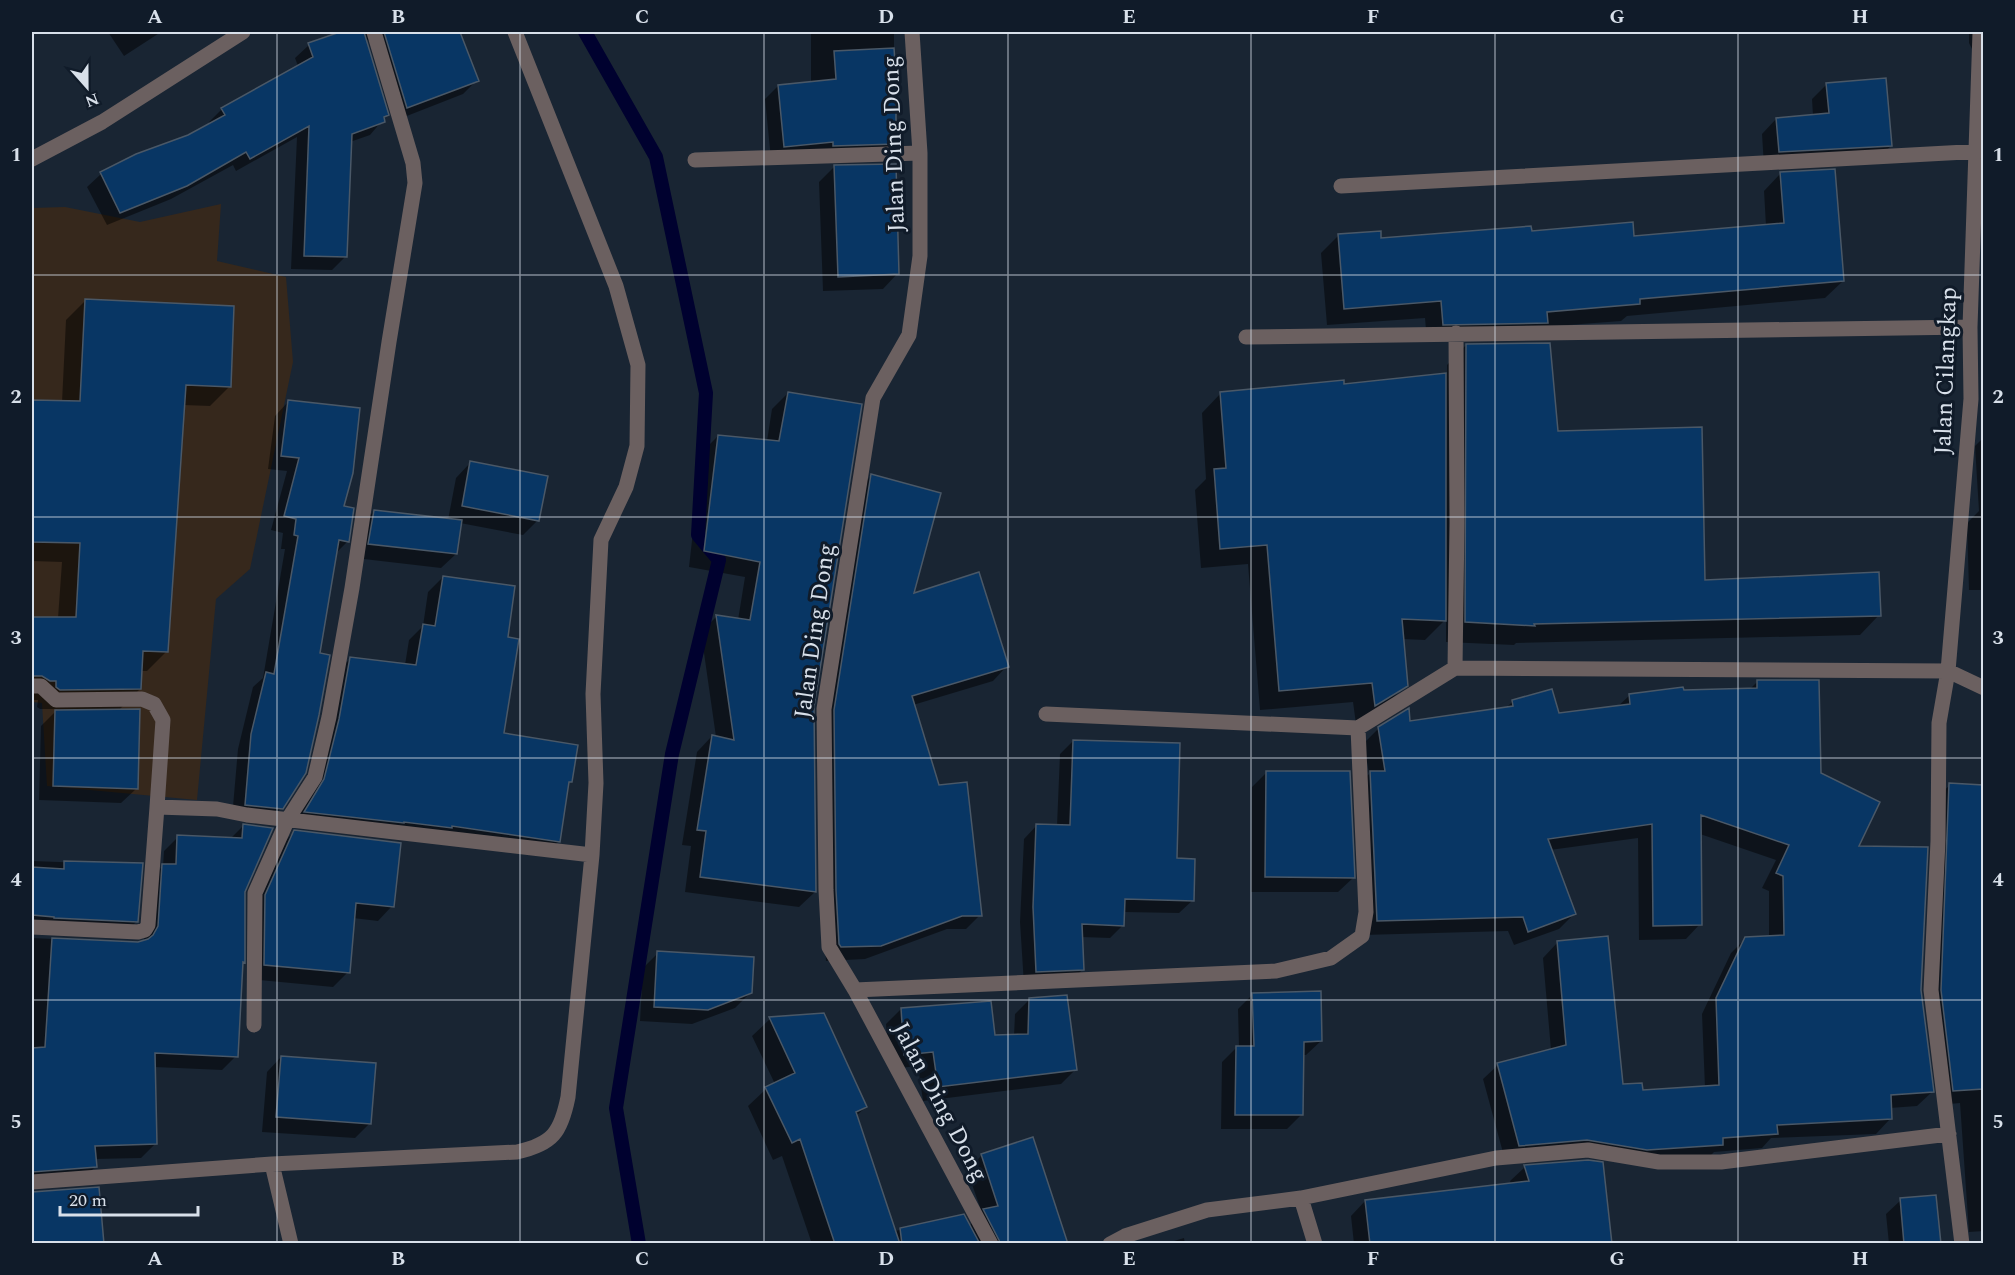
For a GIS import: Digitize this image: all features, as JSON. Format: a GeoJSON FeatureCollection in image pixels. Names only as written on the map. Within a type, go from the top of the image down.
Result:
{"type":"FeatureCollection","features":[{"type":"Feature","properties":{"kind":"street"},"geometry":{"type":"LineString","coordinates":[[32,159],[102,122],[243,32]]}},
{"type":"Feature","properties":{"kind":"street"},"geometry":{"type":"LineString","coordinates":[[254,1025],[255,893],[288,819],[315,777],[333,696],[415,183],[412,163],[375,32]]}},
{"type":"Feature","properties":{"kind":"street"},"geometry":{"type":"LineString","coordinates":[[32,1182],[272,1164],[518,1152],[538,1147],[555,1134],[564,1118],[592,855],[596,783],[593,694],[601,540],[626,487],[637,446],[638,365],[616,286],[515,32]]}},
{"type":"Feature","properties":{"kind":"street","name":"Jalan Ding Dong"},"geometry":{"type":"LineString","coordinates":[[912,32],[920,153],[920,256],[909,335],[873,398],[824,709],[826,890],[829,947],[855,990],[991,1244]]}},
{"type":"Feature","properties":{"kind":"street","name":"Jalan Cilangkap"},"geometry":{"type":"LineString","coordinates":[[1962,1244],[1931,990],[1938,841],[1939,723],[1948,671],[1977,399],[1970,327],[1980,151],[1980,32]]}},
{"type":"Feature","properties":{"kind":"street"},"geometry":{"type":"LineString","coordinates":[[1341,186],[1980,151]]}},
{"type":"Feature","properties":{"kind":"street"},"geometry":{"type":"LineString","coordinates":[[695,160],[920,153]]}},
{"type":"Feature","properties":{"kind":"street"},"geometry":{"type":"LineString","coordinates":[[1246,337],[1970,327]]}},
{"type":"Feature","properties":{"kind":"street"},"geometry":{"type":"LineString","coordinates":[[1455,668],[1456,333]]}},
{"type":"Feature","properties":{"kind":"street"},"geometry":{"type":"LineString","coordinates":[[1046,714],[1358,728],[1455,668],[1948,671],[1983,688]]}},
{"type":"Feature","properties":{"kind":"street"},"geometry":{"type":"LineString","coordinates":[[32,686],[41,687],[56,700],[142,699],[154,704],[163,720],[148,925],[145,930],[138,932],[32,927]]}},
{"type":"Feature","properties":{"kind":"street"},"geometry":{"type":"LineString","coordinates":[[855,990],[1276,971],[1331,958],[1362,936],[1366,912],[1358,728]]}},
{"type":"Feature","properties":{"kind":"street"},"geometry":{"type":"LineString","coordinates":[[157,807],[217,809],[247,815],[592,855]]}},
{"type":"Feature","properties":{"kind":"street"},"geometry":{"type":"LineString","coordinates":[[1110,1244],[1125,1236],[1208,1210],[1301,1198],[1496,1158],[1588,1150],[1659,1162],[1720,1161],[1949,1134]]}},
{"type":"Feature","properties":{"kind":"street"},"geometry":{"type":"LineString","coordinates":[[272,1164],[291,1244]]}},
{"type":"Feature","properties":{"kind":"street"},"geometry":{"type":"LineString","coordinates":[[1301,1198],[1315,1244]]}},
{"type":"Feature","properties":{"kind":"shaded area"},"geometry":{"type":"Polygon","coordinates":[[[221,204],[217,261],[286,277],[293,362],[250,569],[216,599],[197,800],[47,786],[42,703],[32,702],[32,208],[65,207],[140,222],[221,204]]]}},
{"type":"Feature","properties":{"kind":"building"},"geometry":{"type":"Polygon","coordinates":[[[340,32],[364,32],[389,115],[384,117],[385,122],[352,134],[347,257],[304,256],[309,126],[250,159],[246,152],[187,186],[120,213],[100,172],[136,154],[188,135],[225,115],[221,108],[313,57],[308,43],[340,32]]]}},
{"type":"Feature","properties":{"kind":"building"},"geometry":{"type":"Polygon","coordinates":[[[384,32],[460,32],[479,81],[407,108],[384,32]]]}},
{"type":"Feature","properties":{"kind":"building"},"geometry":{"type":"Polygon","coordinates":[[[894,48],[896,144],[833,146],[833,142],[784,147],[778,85],[836,79],[834,51],[894,48]]]}},
{"type":"Feature","properties":{"kind":"building"},"geometry":{"type":"Polygon","coordinates":[[[1886,78],[1892,146],[1779,152],[1776,118],[1829,113],[1826,83],[1886,78]]]}},
{"type":"Feature","properties":{"kind":"building"},"geometry":{"type":"Polygon","coordinates":[[[896,164],[899,274],[838,277],[834,165],[896,164]]]}},
{"type":"Feature","properties":{"kind":"building"},"geometry":{"type":"Polygon","coordinates":[[[1835,169],[1844,281],[1640,299],[1640,304],[1547,312],[1548,323],[1443,325],[1441,301],[1344,309],[1338,234],[1381,231],[1381,238],[1531,226],[1532,231],[1633,222],[1634,236],[1784,223],[1780,172],[1835,169]]]}},
{"type":"Feature","properties":{"kind":"building"},"geometry":{"type":"Polygon","coordinates":[[[85,299],[234,306],[231,387],[186,385],[168,652],[143,651],[141,689],[60,690],[56,687],[56,681],[50,681],[42,676],[32,676],[32,617],[76,617],[80,543],[32,542],[32,400],[80,401],[85,299]]]}},
{"type":"Feature","properties":{"kind":"building"},"geometry":{"type":"Polygon","coordinates":[[[1550,343],[1558,431],[1702,427],[1705,580],[1879,572],[1881,616],[1534,624],[1535,626],[1465,622],[1466,344],[1550,343]]]}},
{"type":"Feature","properties":{"kind":"building"},"geometry":{"type":"Polygon","coordinates":[[[1446,373],[1446,621],[1402,619],[1408,686],[1375,706],[1372,683],[1279,691],[1267,545],[1220,549],[1214,469],[1226,468],[1220,392],[1344,380],[1344,384],[1446,373]]]}},
{"type":"Feature","properties":{"kind":"building"},"geometry":{"type":"Polygon","coordinates":[[[788,392],[862,404],[814,707],[816,892],[700,877],[706,831],[697,830],[712,735],[734,740],[716,615],[750,620],[760,562],[704,551],[718,435],[779,441],[788,392]]]}},
{"type":"Feature","properties":{"kind":"building"},"geometry":{"type":"Polygon","coordinates":[[[288,400],[360,408],[353,473],[344,506],[354,508],[349,542],[339,540],[320,653],[330,655],[319,715],[306,773],[283,809],[245,805],[251,734],[266,672],[274,674],[298,536],[294,535],[296,519],[284,516],[299,458],[281,456],[288,400]]]}},
{"type":"Feature","properties":{"kind":"building"},"geometry":{"type":"Polygon","coordinates":[[[470,461],[548,476],[539,521],[462,506],[470,461]]]}},
{"type":"Feature","properties":{"kind":"building"},"geometry":{"type":"Polygon","coordinates":[[[871,474],[941,493],[914,593],[979,572],[1009,667],[912,696],[939,785],[967,782],[982,916],[962,916],[881,946],[841,947],[836,890],[834,710],[871,474]]]}},
{"type":"Feature","properties":{"kind":"building"},"geometry":{"type":"Polygon","coordinates":[[[374,510],[462,520],[457,554],[368,544],[374,510]]]}},
{"type":"Feature","properties":{"kind":"building"},"geometry":{"type":"Polygon","coordinates":[[[443,576],[515,586],[508,637],[519,639],[504,733],[578,745],[572,782],[569,782],[560,842],[452,826],[452,828],[304,812],[324,779],[339,719],[350,657],[416,665],[423,624],[435,626],[443,576]]]}},
{"type":"Feature","properties":{"kind":"building"},"geometry":{"type":"Polygon","coordinates":[[[1757,680],[1819,680],[1821,773],[1880,802],[1859,846],[1928,847],[1921,990],[1934,1092],[1891,1095],[1892,1119],[1777,1125],[1778,1134],[1723,1138],[1723,1145],[1647,1150],[1587,1140],[1519,1146],[1497,1063],[1566,1045],[1557,941],[1608,936],[1623,1084],[1642,1083],[1643,1090],[1719,1085],[1716,998],[1745,937],[1784,935],[1783,876],[1776,873],[1789,845],[1701,815],[1702,925],[1653,926],[1652,824],[1548,839],[1576,914],[1528,932],[1523,917],[1377,921],[1370,771],[1385,771],[1378,727],[1409,708],[1410,721],[1513,706],[1512,700],[1552,689],[1559,713],[1630,704],[1629,694],[1683,687],[1684,690],[1757,688],[1757,680]]]}},
{"type":"Feature","properties":{"kind":"building"},"geometry":{"type":"Polygon","coordinates":[[[140,709],[138,789],[53,786],[55,710],[140,709]]]}},
{"type":"Feature","properties":{"kind":"building"},"geometry":{"type":"Polygon","coordinates":[[[1073,740],[1180,743],[1177,858],[1195,859],[1194,901],[1125,899],[1124,926],[1082,924],[1084,970],[1036,972],[1033,907],[1036,824],[1070,825],[1073,740]]]}},
{"type":"Feature","properties":{"kind":"building"},"geometry":{"type":"Polygon","coordinates":[[[1266,771],[1350,771],[1355,878],[1265,877],[1266,771]]]}},
{"type":"Feature","properties":{"kind":"building"},"geometry":{"type":"Polygon","coordinates":[[[1949,783],[1983,785],[1983,1089],[1953,1091],[1941,990],[1949,783]]]}},
{"type":"Feature","properties":{"kind":"building"},"geometry":{"type":"Polygon","coordinates":[[[243,824],[273,828],[245,892],[245,963],[243,962],[238,1057],[155,1053],[157,1144],[95,1146],[97,1167],[32,1172],[32,1048],[45,1047],[52,938],[138,942],[148,939],[158,926],[162,864],[176,864],[177,835],[242,838],[243,824]]]}},
{"type":"Feature","properties":{"kind":"building"},"geometry":{"type":"Polygon","coordinates":[[[294,830],[401,843],[394,907],[356,903],[350,973],[264,965],[265,895],[294,830]]]}},
{"type":"Feature","properties":{"kind":"building"},"geometry":{"type":"Polygon","coordinates":[[[64,861],[143,863],[138,922],[32,915],[32,867],[64,869],[64,861]]]}},
{"type":"Feature","properties":{"kind":"building"},"geometry":{"type":"Polygon","coordinates":[[[657,951],[754,957],[752,993],[708,1010],[654,1007],[657,951]]]}},
{"type":"Feature","properties":{"kind":"building"},"geometry":{"type":"Polygon","coordinates":[[[1321,991],[1322,1041],[1304,1042],[1303,1115],[1235,1115],[1236,1046],[1254,1046],[1252,993],[1321,991]]]}},
{"type":"Feature","properties":{"kind":"building"},"geometry":{"type":"Polygon","coordinates":[[[1067,995],[1077,1070],[938,1087],[933,1052],[904,1055],[901,1008],[991,1001],[995,1035],[1028,1034],[1029,998],[1067,995]]]}},
{"type":"Feature","properties":{"kind":"building"},"geometry":{"type":"Polygon","coordinates":[[[824,1013],[867,1107],[856,1112],[900,1244],[835,1244],[800,1139],[792,1143],[765,1087],[795,1073],[769,1017],[824,1013]]]}},
{"type":"Feature","properties":{"kind":"building"},"geometry":{"type":"Polygon","coordinates":[[[281,1056],[376,1063],[371,1124],[276,1117],[281,1056]]]}},
{"type":"Feature","properties":{"kind":"building"},"geometry":{"type":"Polygon","coordinates":[[[1033,1137],[1068,1244],[1001,1244],[983,1209],[998,1206],[981,1154],[1033,1137]]]}},
{"type":"Feature","properties":{"kind":"building"},"geometry":{"type":"Polygon","coordinates":[[[1588,1160],[1603,1162],[1612,1244],[1370,1244],[1365,1200],[1529,1181],[1524,1165],[1588,1160]]]}},
{"type":"Feature","properties":{"kind":"building"},"geometry":{"type":"Polygon","coordinates":[[[99,1187],[104,1244],[32,1244],[32,1192],[99,1187]]]}},
{"type":"Feature","properties":{"kind":"building"},"geometry":{"type":"Polygon","coordinates":[[[1936,1195],[1941,1244],[1904,1244],[1900,1198],[1936,1195]]]}},
{"type":"Feature","properties":{"kind":"building"},"geometry":{"type":"Polygon","coordinates":[[[964,1214],[980,1244],[902,1244],[900,1228],[964,1214]]]}},
{"type":"Feature","properties":{"kind":"waterway"},"geometry":{"type":"LineString","coordinates":[[585,32],[656,157],[706,393],[698,535],[719,560],[672,754],[616,1108],[639,1244]]}}]}
